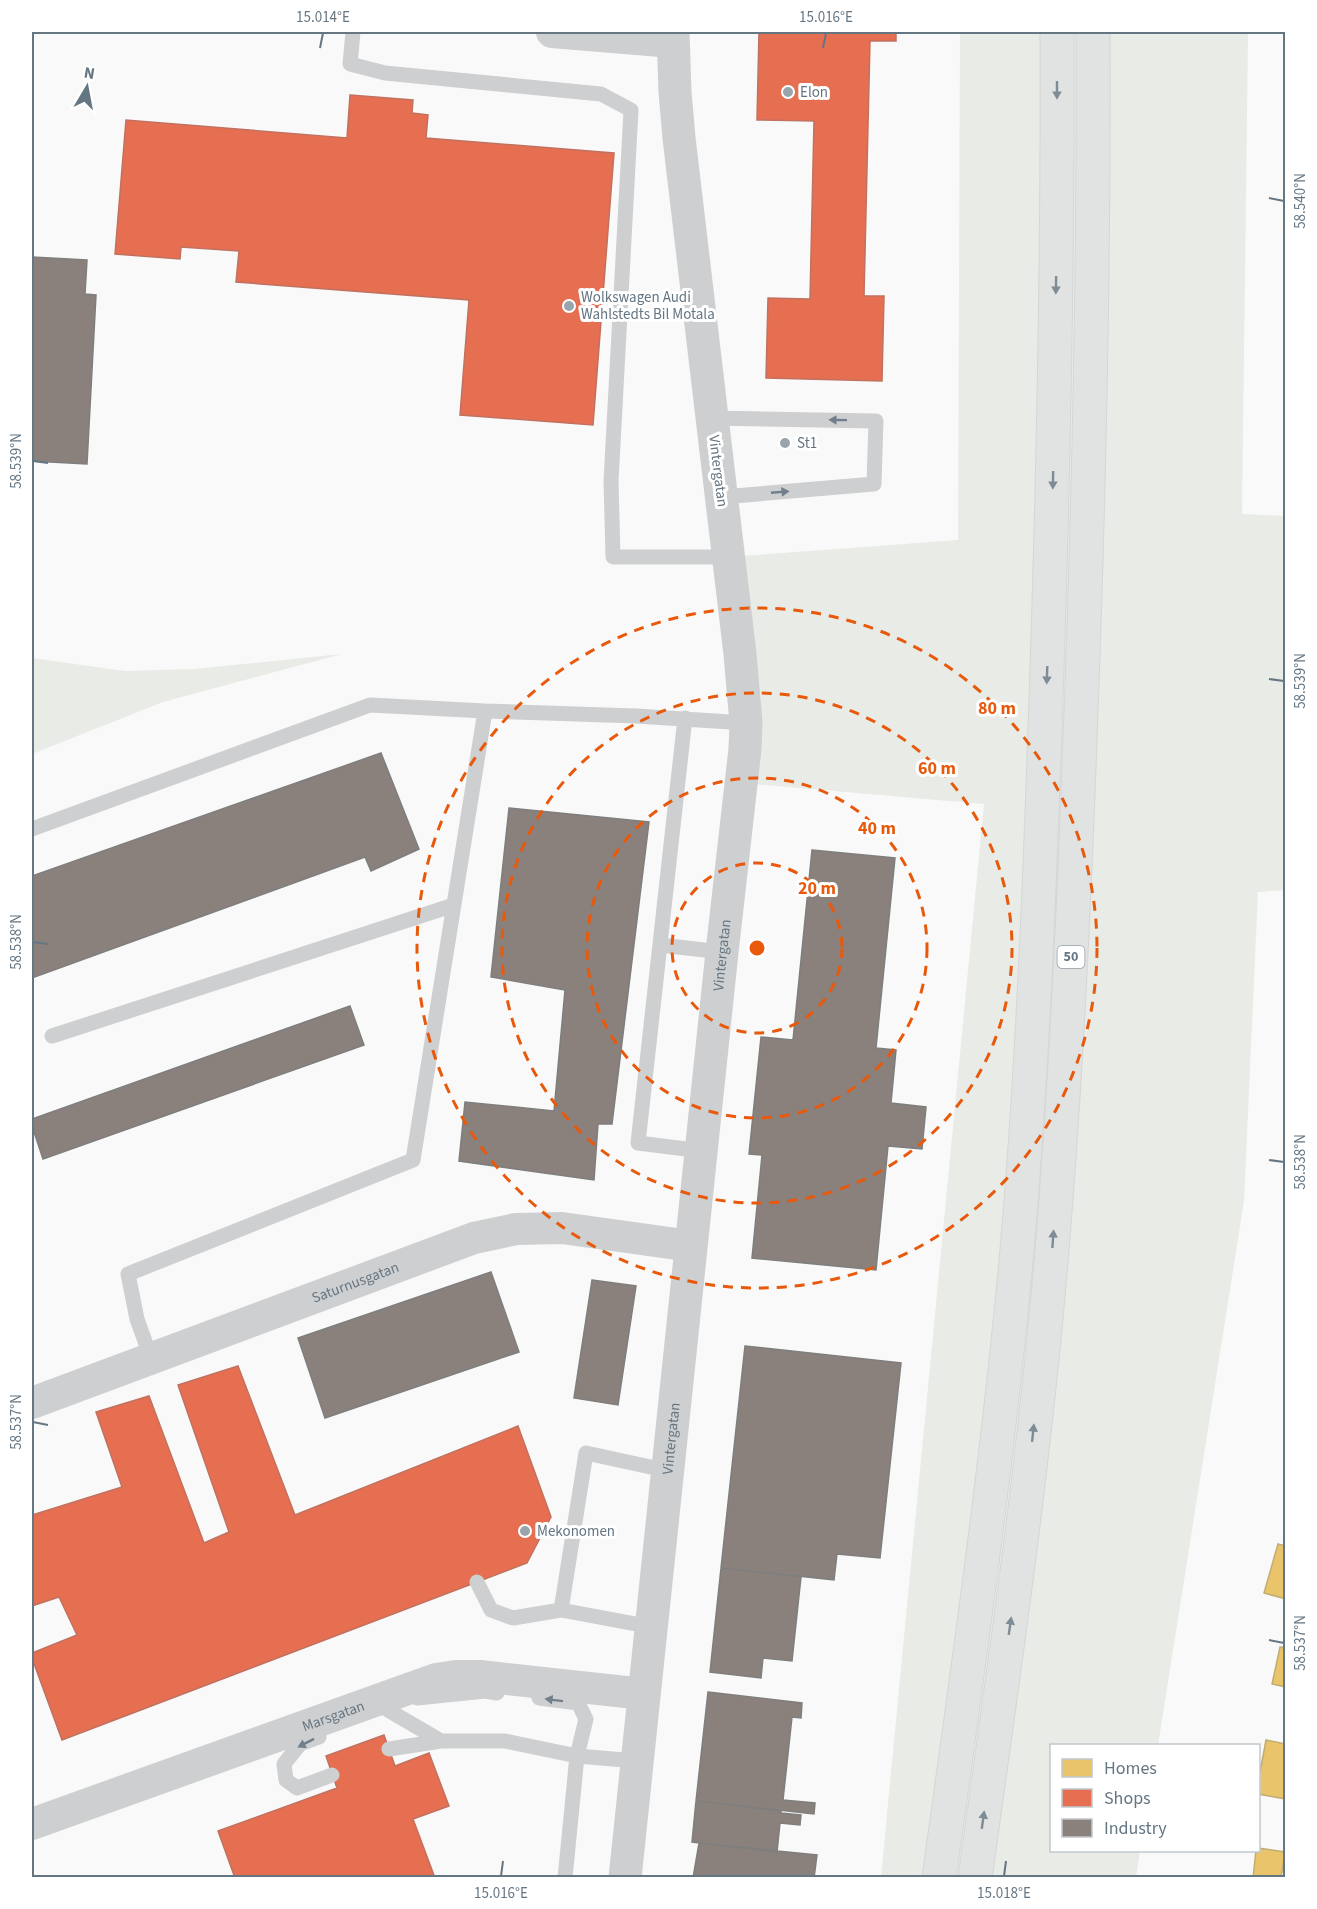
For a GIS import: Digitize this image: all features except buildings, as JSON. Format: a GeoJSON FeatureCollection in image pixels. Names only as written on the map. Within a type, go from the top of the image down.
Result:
{"type":"FeatureCollection","features":[{"type":"Feature","properties":{"kind":"highway","name":"50"},"geometry":{"type":"LineString","coordinates":[[939,1878],[987,1531],[1017,1250],[1030,1062],[1040,871],[1052,536],[1058,32]]}},
{"type":"Feature","properties":{"kind":"highway","name":"50"},"geometry":{"type":"LineString","coordinates":[[975,1878],[1023,1538],[1052,1252],[1065,1067],[1088,539],[1093,32]]}},
{"type":"Feature","properties":{"kind":"street"},"geometry":{"type":"LineString","coordinates":[[552,32],[673,37]]}},
{"type":"Feature","properties":{"kind":"street","name":"Vintergatan"},"geometry":{"type":"LineString","coordinates":[[625,1878],[722,952],[742,783],[746,723],[729,557],[678,127],[673,37]]}},
{"type":"Feature","properties":{"kind":"street","name":"Saturnusgatan"},"geometry":{"type":"LineString","coordinates":[[32,1403],[474,1238],[516,1230],[562,1228],[691,1246]]}},
{"type":"Feature","properties":{"kind":"street","name":"Marsgatan"},"geometry":{"type":"LineString","coordinates":[[32,1824],[435,1679],[480,1676],[644,1694]]}},
{"type":"Feature","properties":{"kind":"lane"},"geometry":{"type":"LineString","coordinates":[[353,32],[351,64],[385,73],[601,94],[631,110],[611,481],[614,557],[729,557]]}},
{"type":"Feature","properties":{"kind":"lane"},"geometry":{"type":"LineString","coordinates":[[712,418],[876,421],[874,484],[722,497]]}},
{"type":"Feature","properties":{"kind":"lane"},"geometry":{"type":"LineString","coordinates":[[32,829],[370,705],[685,718],[746,723]]}},
{"type":"Feature","properties":{"kind":"lane"},"geometry":{"type":"LineString","coordinates":[[151,1358],[137,1318],[128,1274],[413,1160],[485,711]]}},
{"type":"Feature","properties":{"kind":"lane"},"geometry":{"type":"LineString","coordinates":[[685,718],[638,1143],[702,1151]]}},
{"type":"Feature","properties":{"kind":"lane"},"geometry":{"type":"LineString","coordinates":[[52,1036],[454,905]]}},
{"type":"Feature","properties":{"kind":"lane"},"geometry":{"type":"LineString","coordinates":[[660,945],[722,952]]}},
{"type":"Feature","properties":{"kind":"lane"},"geometry":{"type":"LineString","coordinates":[[561,1610],[586,1453],[669,1471]]}},
{"type":"Feature","properties":{"kind":"lane"},"geometry":{"type":"LineString","coordinates":[[477,1582],[491,1610],[513,1617],[561,1610],[652,1627]]}},
{"type":"Feature","properties":{"kind":"lane"},"geometry":{"type":"LineString","coordinates":[[332,1775],[297,1788],[286,1780],[284,1764],[300,1744],[418,1698],[485,1691],[578,1703],[586,1719],[577,1756],[565,1878]]}},
{"type":"Feature","properties":{"kind":"lane"},"geometry":{"type":"LineString","coordinates":[[388,1710],[441,1741]]}},
{"type":"Feature","properties":{"kind":"lane"},"geometry":{"type":"LineString","coordinates":[[389,1749],[441,1741],[506,1741],[577,1756],[637,1761]]}},
{"type":"Feature","properties":{"kind":"shaded area"},"geometry":{"type":"Polygon","coordinates":[[[960,32],[1248,32],[1242,514],[1285,516],[1285,890],[1258,892],[1244,1201],[1158,1744],[1050,1744],[1050,1852],[1140,1852],[1136,1877],[881,1877],[984,804],[742,783],[729,557],[958,540],[960,32]]]}},
{"type":"Feature","properties":{"kind":"shaded area"},"geometry":{"type":"Polygon","coordinates":[[[342,654],[163,702],[32,754],[32,658],[125,671],[194,669],[342,654]]]}},
{"type":"Feature","properties":{"kind":"place","name":"Elon"},"geometry":{"type":"Point","coordinates":[788,92]}},
{"type":"Feature","properties":{"kind":"place","name":"Wolkswagen Audi Wahlstedts Bil Motala"},"geometry":{"type":"Point","coordinates":[569,306]}},
{"type":"Feature","properties":{"kind":"place","name":"St1"},"geometry":{"type":"Point","coordinates":[785,443]}},
{"type":"Feature","properties":{"kind":"place","name":"Mekonomen"},"geometry":{"type":"Point","coordinates":[525,1531]}}]}
